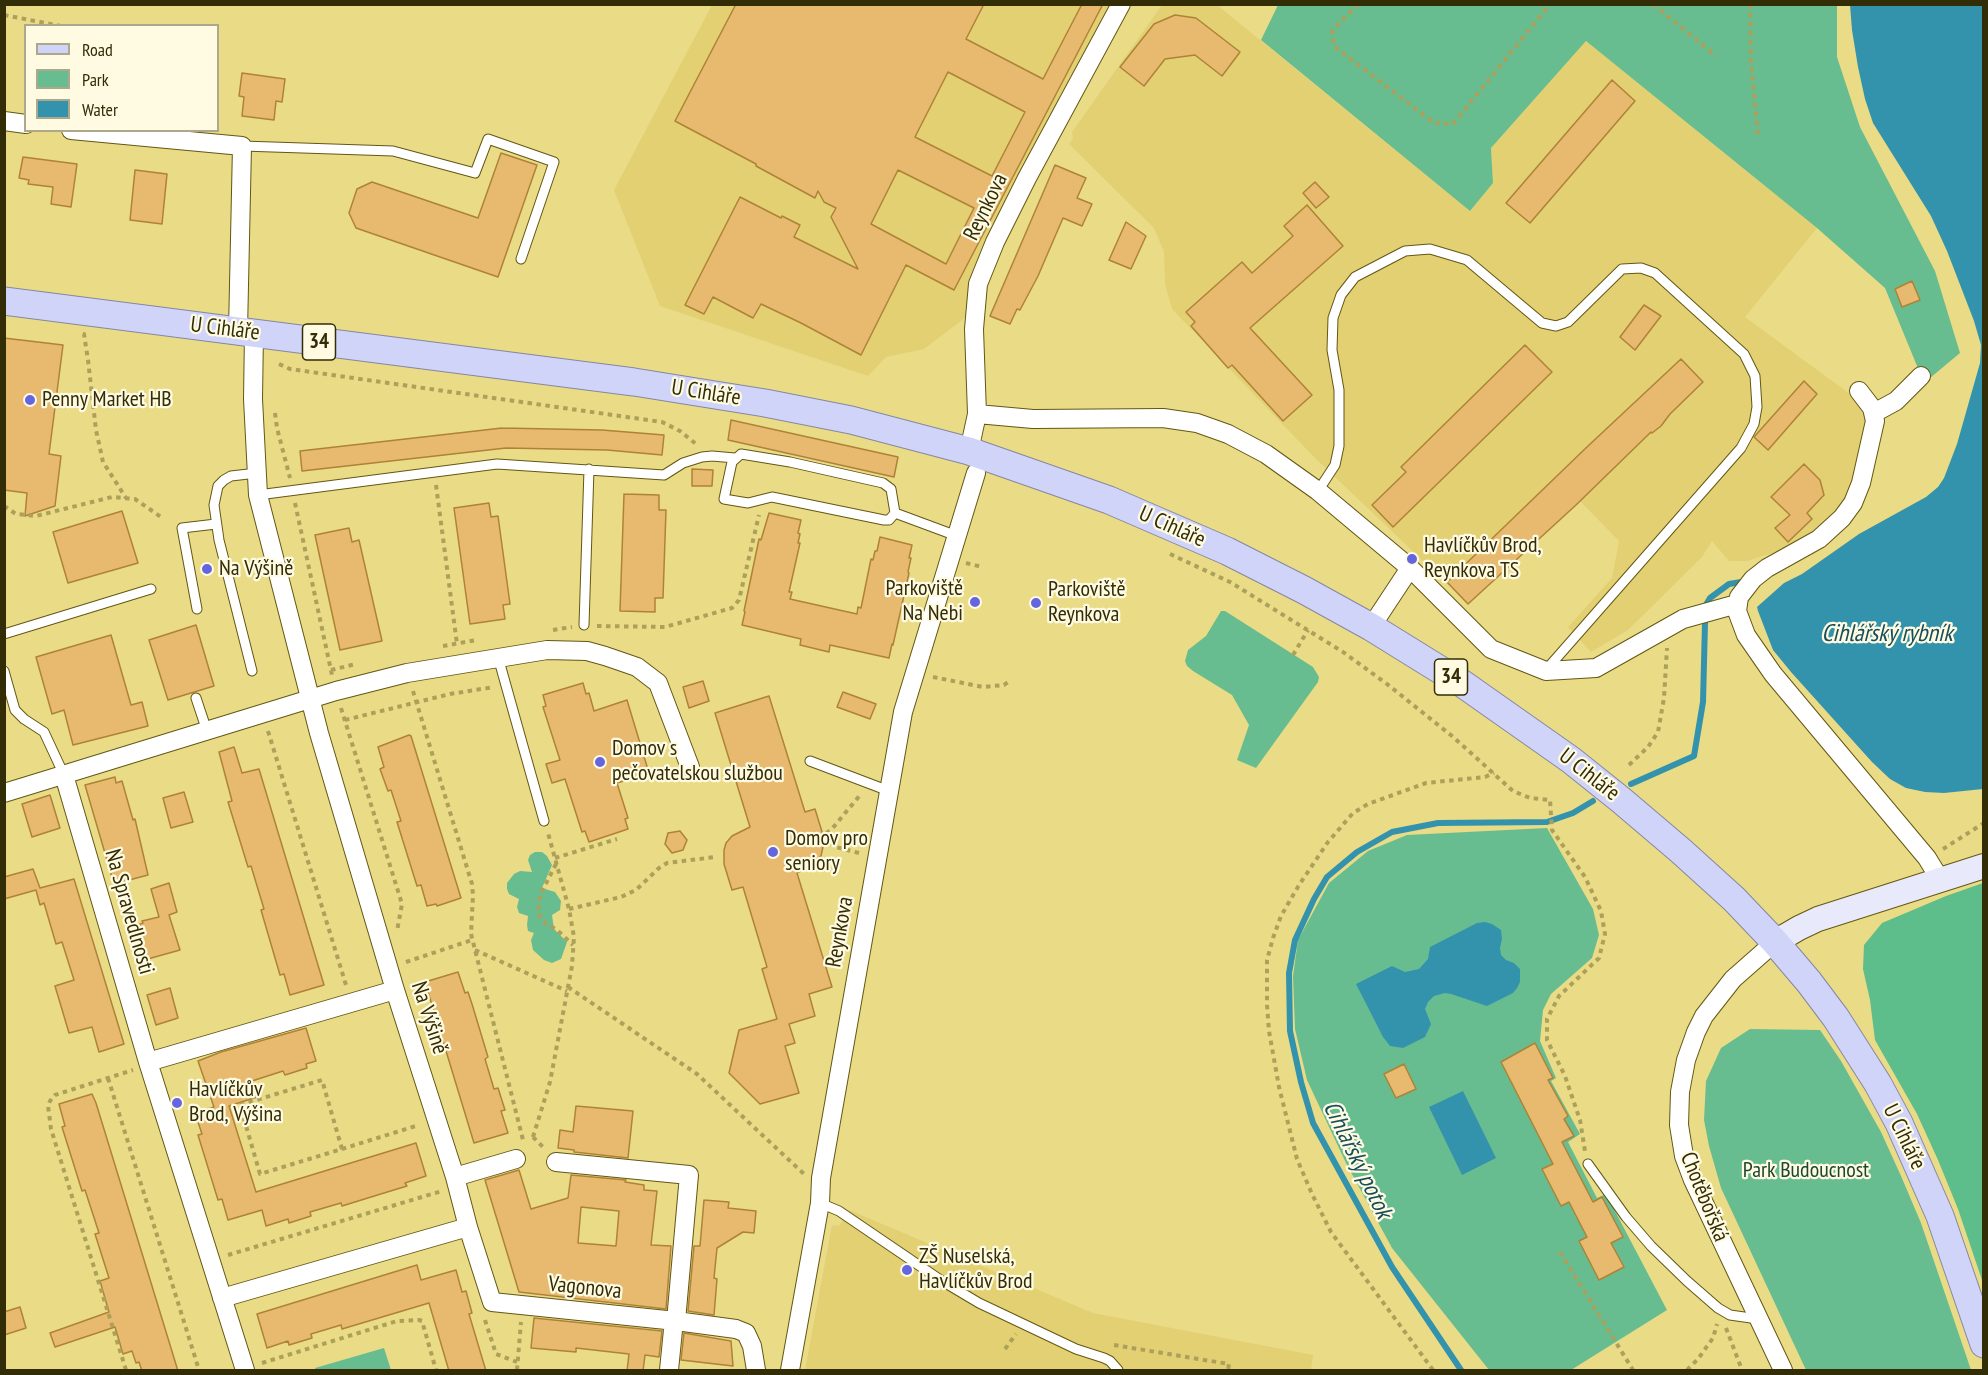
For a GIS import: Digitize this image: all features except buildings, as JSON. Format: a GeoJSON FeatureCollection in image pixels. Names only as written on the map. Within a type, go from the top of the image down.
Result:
{"type":"FeatureCollection","features":[{"type":"Feature","properties":{"kind":"main road","name":"U Cihláře"},"geometry":{"type":"LineString","coordinates":[[4,301],[634,382],[851,420],[973,462],[1077,488],[1145,515],[1267,570],[1371,627],[1462,684],[1579,766],[1682,851],[1734,899],[1775,942],[1836,1018],[1858,1051],[1899,1123],[1940,1216],[1983,1344]]}},
{"type":"Feature","properties":{"kind":"main road","name":"Chotěbořská"},"geometry":{"type":"LineString","coordinates":[[1775,942],[1818,919],[1983,866]]}},
{"type":"Feature","properties":{"kind":"street","name":"Reynkova"},"geometry":{"type":"LineString","coordinates":[[790,1371],[820,1203],[821,1178],[903,712],[957,536],[973,462],[977,414],[974,328],[978,284],[995,242],[1027,178],[1121,4]]}},
{"type":"Feature","properties":{"kind":"street"},"geometry":{"type":"LineString","coordinates":[[4,121],[24,124]]}},
{"type":"Feature","properties":{"kind":"street"},"geometry":{"type":"LineString","coordinates":[[92,132],[242,146]]}},
{"type":"Feature","properties":{"kind":"street","name":"Na Výšině"},"geometry":{"type":"LineString","coordinates":[[242,146],[246,332],[253,399],[258,495],[310,699],[395,990],[456,1182],[488,1308]]}},
{"type":"Feature","properties":{"kind":"street"},"geometry":{"type":"LineString","coordinates":[[1874,413],[1896,401],[1922,376]]}},
{"type":"Feature","properties":{"kind":"street"},"geometry":{"type":"LineString","coordinates":[[1859,390],[1874,413],[1875,421],[1861,483],[1848,511],[1819,539],[1767,568],[1753,579],[1743,590],[1737,604],[1741,626],[1773,674],[1927,858],[1941,881]]}},
{"type":"Feature","properties":{"kind":"street"},"geometry":{"type":"LineString","coordinates":[[977,414],[1033,418],[1145,417],[1197,423],[1248,444],[1318,491],[1410,568],[1491,650],[1546,671],[1596,668],[1667,627],[1737,604]]}},
{"type":"Feature","properties":{"kind":"street"},"geometry":{"type":"LineString","coordinates":[[1371,627],[1410,568]]}},
{"type":"Feature","properties":{"kind":"street"},"geometry":{"type":"LineString","coordinates":[[4,793],[310,699],[407,673],[547,650],[586,651],[637,667],[658,684],[690,767]]}},
{"type":"Feature","properties":{"kind":"street","name":"Na Spravedlnosti"},"geometry":{"type":"LineString","coordinates":[[64,775],[210,1261],[222,1298],[253,1367]]}},
{"type":"Feature","properties":{"kind":"street","name":"Chotěbořská"},"geometry":{"type":"LineString","coordinates":[[1775,942],[1733,979],[1704,1016],[1686,1060],[1679,1109],[1682,1143],[1688,1167],[1783,1371]]}},
{"type":"Feature","properties":{"kind":"street"},"geometry":{"type":"LineString","coordinates":[[149,1063],[351,1001],[395,990]]}},
{"type":"Feature","properties":{"kind":"street"},"geometry":{"type":"LineString","coordinates":[[456,1182],[516,1150]]}},
{"type":"Feature","properties":{"kind":"street"},"geometry":{"type":"LineString","coordinates":[[556,1162],[689,1175],[669,1371]]}},
{"type":"Feature","properties":{"kind":"street"},"geometry":{"type":"LineString","coordinates":[[222,1298],[468,1227]]}},
{"type":"Feature","properties":{"kind":"street","name":"Vagonova"},"geometry":{"type":"LineString","coordinates":[[488,1308],[523,1306],[736,1329],[746,1333],[752,1346],[756,1371]]}},
{"type":"Feature","properties":{"kind":"lane"},"geometry":{"type":"LineString","coordinates":[[242,146],[393,151],[475,173],[488,139],[554,162],[521,259]]}},
{"type":"Feature","properties":{"kind":"lane"},"geometry":{"type":"LineString","coordinates":[[1318,491],[1335,465],[1340,446],[1339,390],[1332,350],[1333,318],[1341,295],[1355,277],[1405,251],[1430,249],[1467,260],[1542,322],[1556,326],[1568,322],[1622,269],[1641,268],[1655,273],[1744,354],[1755,376],[1754,424],[1741,447],[1546,671]]}},
{"type":"Feature","properties":{"kind":"lane"},"geometry":{"type":"LineString","coordinates":[[741,454],[883,483],[891,489],[895,513],[889,520],[884,520],[772,497],[748,503],[724,499],[732,462],[741,454]]}},
{"type":"Feature","properties":{"kind":"lane"},"geometry":{"type":"LineString","coordinates":[[258,495],[507,463],[664,475],[683,463],[702,457],[735,458]]}},
{"type":"Feature","properties":{"kind":"lane"},"geometry":{"type":"LineString","coordinates":[[584,626],[589,470]]}},
{"type":"Feature","properties":{"kind":"lane"},"geometry":{"type":"LineString","coordinates":[[252,671],[216,524],[214,505],[218,486],[231,476],[257,473]]}},
{"type":"Feature","properties":{"kind":"lane"},"geometry":{"type":"LineString","coordinates":[[895,513],[957,536]]}},
{"type":"Feature","properties":{"kind":"lane"},"geometry":{"type":"LineString","coordinates":[[197,609],[182,528],[216,524]]}},
{"type":"Feature","properties":{"kind":"lane"},"geometry":{"type":"LineString","coordinates":[[4,634],[151,589]]}},
{"type":"Feature","properties":{"kind":"lane"},"geometry":{"type":"LineString","coordinates":[[498,657],[544,821]]}},
{"type":"Feature","properties":{"kind":"lane"},"geometry":{"type":"LineString","coordinates":[[4,671],[15,710],[44,732],[64,775]]}},
{"type":"Feature","properties":{"kind":"lane"},"geometry":{"type":"LineString","coordinates":[[196,698],[207,731]]}},
{"type":"Feature","properties":{"kind":"lane"},"geometry":{"type":"LineString","coordinates":[[810,761],[889,791]]}},
{"type":"Feature","properties":{"kind":"lane"},"geometry":{"type":"LineString","coordinates":[[1588,1164],[1650,1246],[1718,1308],[1730,1315],[1758,1319]]}},
{"type":"Feature","properties":{"kind":"lane"},"geometry":{"type":"LineString","coordinates":[[820,1203],[840,1211],[942,1281],[979,1303],[1076,1349],[1110,1361],[1118,1371]]}},
{"type":"Feature","properties":{"kind":"path"},"geometry":{"type":"LineString","coordinates":[[1358,4],[1332,31],[1334,46],[1434,123],[1452,124],[1550,4]]}},
{"type":"Feature","properties":{"kind":"path"},"geometry":{"type":"LineString","coordinates":[[1653,4],[1716,56]]}},
{"type":"Feature","properties":{"kind":"path"},"geometry":{"type":"LineString","coordinates":[[1750,4],[1750,62],[1758,136]]}},
{"type":"Feature","properties":{"kind":"path"},"geometry":{"type":"LineString","coordinates":[[4,15],[51,24]]}},
{"type":"Feature","properties":{"kind":"path"},"geometry":{"type":"LineString","coordinates":[[73,333],[84,334],[96,430],[103,462],[126,498]]}},
{"type":"Feature","properties":{"kind":"path"},"geometry":{"type":"LineString","coordinates":[[275,368],[285,362]]}},
{"type":"Feature","properties":{"kind":"path"},"geometry":{"type":"LineString","coordinates":[[279,364],[290,369],[662,422],[671,425],[692,440],[701,451],[702,457]]}},
{"type":"Feature","properties":{"kind":"path"},"geometry":{"type":"LineString","coordinates":[[274,408],[336,692],[402,904],[395,941]]}},
{"type":"Feature","properties":{"kind":"path"},"geometry":{"type":"LineString","coordinates":[[434,472],[459,663]]}},
{"type":"Feature","properties":{"kind":"path"},"geometry":{"type":"LineString","coordinates":[[4,506],[16,514],[36,516],[112,497],[135,498],[161,517]]}},
{"type":"Feature","properties":{"kind":"path"},"geometry":{"type":"LineString","coordinates":[[1169,554],[1230,582],[1343,652],[1388,684],[1514,791],[1537,800],[1550,800],[1552,831],[1585,877],[1601,911],[1605,934],[1599,958],[1559,996],[1547,1019],[1547,1040],[1565,1076],[1580,1120],[1588,1164]]}},
{"type":"Feature","properties":{"kind":"path"},"geometry":{"type":"LineString","coordinates":[[1629,765],[1654,740],[1660,723],[1665,689],[1667,627]]}},
{"type":"Feature","properties":{"kind":"path"},"geometry":{"type":"LineString","coordinates":[[1293,655],[1308,630]]}},
{"type":"Feature","properties":{"kind":"path"},"geometry":{"type":"LineString","coordinates":[[407,673],[472,884],[472,940],[523,1140]]}},
{"type":"Feature","properties":{"kind":"path"},"geometry":{"type":"LineString","coordinates":[[915,674],[983,687],[1004,685],[1008,682]]}},
{"type":"Feature","properties":{"kind":"path"},"geometry":{"type":"LineString","coordinates":[[345,720],[416,701],[506,686]]}},
{"type":"Feature","properties":{"kind":"path"},"geometry":{"type":"LineString","coordinates":[[262,714],[351,1001]]}},
{"type":"Feature","properties":{"kind":"path"},"geometry":{"type":"LineString","coordinates":[[1433,1371],[1331,1232],[1297,1159],[1279,1087],[1269,1030],[1266,1005],[1267,960],[1281,916],[1299,885],[1328,842],[1353,813],[1368,804],[1426,783],[1485,777],[1494,773]]}},
{"type":"Feature","properties":{"kind":"path"},"geometry":{"type":"LineString","coordinates":[[860,853],[836,847],[823,835],[831,830],[868,784]]}},
{"type":"Feature","properties":{"kind":"path"},"geometry":{"type":"LineString","coordinates":[[516,1150],[523,1140],[533,1137],[550,1082],[568,989],[574,937],[569,909],[544,821]]}},
{"type":"Feature","properties":{"kind":"path"},"geometry":{"type":"LineString","coordinates":[[1927,858],[1983,823]]}},
{"type":"Feature","properties":{"kind":"path"},"geometry":{"type":"LineString","coordinates":[[573,945],[556,929],[546,924],[538,913],[540,895],[555,861],[617,839]]}},
{"type":"Feature","properties":{"kind":"path"},"geometry":{"type":"LineString","coordinates":[[569,909],[621,897],[636,890],[659,867],[667,863],[715,856]]}},
{"type":"Feature","properties":{"kind":"path"},"geometry":{"type":"LineString","coordinates":[[402,963],[472,940]]}},
{"type":"Feature","properties":{"kind":"path"},"geometry":{"type":"LineString","coordinates":[[474,949],[568,989],[697,1074],[808,1178],[821,1178]]}},
{"type":"Feature","properties":{"kind":"path"},"geometry":{"type":"LineString","coordinates":[[126,1371],[48,1113],[50,1101],[56,1095],[149,1063]]}},
{"type":"Feature","properties":{"kind":"path"},"geometry":{"type":"LineString","coordinates":[[108,1078],[199,1371]]}},
{"type":"Feature","properties":{"kind":"path"},"geometry":{"type":"LineString","coordinates":[[342,1149],[322,1080],[240,1105],[260,1174],[342,1149],[425,1123]]}},
{"type":"Feature","properties":{"kind":"path"},"geometry":{"type":"LineString","coordinates":[[210,1261],[456,1182]]}},
{"type":"Feature","properties":{"kind":"path"},"geometry":{"type":"LineString","coordinates":[[1560,1252],[1633,1371]]}},
{"type":"Feature","properties":{"kind":"path"},"geometry":{"type":"LineString","coordinates":[[517,1371],[523,1306]]}},
{"type":"Feature","properties":{"kind":"path"},"geometry":{"type":"LineString","coordinates":[[488,1308],[496,1354],[517,1362]]}},
{"type":"Feature","properties":{"kind":"path"},"geometry":{"type":"LineString","coordinates":[[1687,1371],[1713,1338],[1718,1323],[1718,1308]]}},
{"type":"Feature","properties":{"kind":"path"},"geometry":{"type":"LineString","coordinates":[[1718,1308],[1742,1371]]}},
{"type":"Feature","properties":{"kind":"path"},"geometry":{"type":"LineString","coordinates":[[253,1367],[397,1321],[419,1320],[422,1321],[436,1371]]}},
{"type":"Feature","properties":{"kind":"path"},"geometry":{"type":"LineString","coordinates":[[1005,1349],[1018,1331]]}},
{"type":"Feature","properties":{"kind":"path"},"geometry":{"type":"LineString","coordinates":[[1095,1355],[1113,1345],[1229,1364],[1228,1371]]}},
{"type":"Feature","properties":{"kind":"path"},"geometry":{"type":"LineString","coordinates":[[253,1367],[258,1354]]}},
{"type":"Feature","properties":{"kind":"path"},"geometry":{"type":"LineString","coordinates":[[253,1367],[264,1371]]}},
{"type":"Feature","properties":{"kind":"shaded area"},"geometry":{"type":"Polygon","coordinates":[[[712,5],[1128,5],[1033,178],[970,314],[924,349],[886,357],[868,376],[660,306],[614,190],[712,5]]]}},
{"type":"Feature","properties":{"kind":"shaded area"},"geometry":{"type":"Polygon","coordinates":[[[1162,5],[1217,5],[1470,211],[1493,183],[1491,148],[1586,41],[1817,228],[1745,317],[1854,397],[1868,423],[1853,489],[1826,524],[1788,548],[1747,561],[1729,561],[1712,541],[1702,557],[1628,630],[1591,652],[1568,627],[1612,578],[1619,541],[1580,501],[1468,604],[1314,457],[1172,309],[1165,284],[1164,252],[1154,228],[1069,144],[1073,139],[1072,132],[1162,5]]]}},
{"type":"Feature","properties":{"kind":"shaded area","name":"ZŠ Nuselská, Havlíčkův Brod"},"geometry":{"type":"Polygon","coordinates":[[[849,1210],[1093,1313],[1313,1355],[1311,1370],[805,1370],[832,1225],[839,1226],[849,1210]]]}},
{"type":"Feature","properties":{"kind":"green space"},"geometry":{"type":"Polygon","coordinates":[[[1278,5],[1837,5],[1837,57],[1860,127],[1935,271],[1960,353],[1924,383],[1885,288],[1817,228],[1586,41],[1491,148],[1493,183],[1470,211],[1261,40],[1278,5]]]}},
{"type":"Feature","properties":{"kind":"green space"},"geometry":{"type":"Polygon","coordinates":[[[1221,611],[1225,611],[1313,667],[1319,677],[1318,682],[1256,768],[1237,760],[1249,725],[1232,695],[1193,671],[1185,661],[1188,650],[1206,636],[1221,611]]]}},
{"type":"Feature","properties":{"kind":"green space"},"geometry":{"type":"Polygon","coordinates":[[[1547,828],[1593,909],[1599,935],[1592,958],[1551,994],[1543,1010],[1540,1041],[1556,1078],[1551,1081],[1580,1134],[1568,1142],[1597,1198],[1606,1194],[1667,1310],[1571,1370],[1489,1370],[1392,1248],[1346,1163],[1307,1080],[1295,1029],[1293,976],[1298,940],[1329,883],[1368,851],[1407,835],[1547,828]]]}},
{"type":"Feature","properties":{"kind":"green space"},"geometry":{"type":"Polygon","coordinates":[[[535,852],[542,852],[552,865],[542,888],[555,892],[561,901],[560,910],[552,915],[554,929],[567,942],[561,959],[552,963],[544,960],[533,950],[531,940],[534,933],[528,931],[528,916],[519,913],[517,907],[519,899],[509,894],[507,889],[507,883],[514,874],[520,871],[532,872],[528,860],[535,852]]]}},
{"type":"Feature","properties":{"kind":"green space"},"geometry":{"type":"Polygon","coordinates":[[[1984,883],[1983,1283],[1958,1209],[1938,1160],[1917,1114],[1875,1040],[1863,969],[1864,945],[1882,923],[1984,883]]]}},
{"type":"Feature","properties":{"kind":"green space","name":"Park Budoucnost"},"geometry":{"type":"Polygon","coordinates":[[[1750,1029],[1820,1030],[1841,1061],[1881,1132],[1921,1223],[1971,1370],[1806,1370],[1721,1188],[1704,1120],[1706,1081],[1721,1048],[1750,1029]]]}},
{"type":"Feature","properties":{"kind":"green space"},"geometry":{"type":"Polygon","coordinates":[[[384,1348],[391,1370],[316,1370],[315,1368],[384,1348]]]}},
{"type":"Feature","properties":{"kind":"water","name":"Cihlářský rybník"},"geometry":{"type":"Polygon","coordinates":[[[1850,5],[1983,5],[1983,789],[1944,793],[1925,792],[1906,788],[1890,779],[1872,762],[1773,650],[1757,607],[1784,583],[1802,574],[1859,534],[1926,497],[1938,487],[1944,478],[1957,444],[1980,363],[1981,345],[1974,321],[1947,251],[1931,216],[1873,123],[1858,67],[1850,5]]]}},
{"type":"Feature","properties":{"kind":"water"},"geometry":{"type":"Polygon","coordinates":[[[1485,922],[1501,930],[1501,955],[1520,969],[1520,982],[1517,988],[1513,993],[1487,1006],[1451,994],[1434,996],[1425,1009],[1431,1024],[1425,1037],[1403,1048],[1390,1046],[1383,1037],[1356,984],[1392,966],[1405,972],[1419,969],[1428,959],[1430,947],[1477,923],[1485,922]]]}},
{"type":"Feature","properties":{"kind":"water"},"geometry":{"type":"Polygon","coordinates":[[[1463,1091],[1496,1158],[1462,1175],[1429,1107],[1463,1091]]]}},
{"type":"Feature","properties":{"kind":"waterway"},"geometry":{"type":"LineString","coordinates":[[1707,603],[1710,598],[1729,584],[1741,582]]}},
{"type":"Feature","properties":{"kind":"waterway"},"geometry":{"type":"LineString","coordinates":[[1631,784],[1694,756],[1703,702],[1705,623]]}},
{"type":"Feature","properties":{"kind":"waterway","name":"Cihlářský potok"},"geometry":{"type":"LineString","coordinates":[[1461,1370],[1392,1267],[1313,1123],[1290,1031],[1289,973],[1295,940],[1327,877],[1357,852],[1392,832],[1438,823],[1547,822],[1573,813],[1593,801]]}},
{"type":"Feature","properties":{"kind":"place","name":"Penny Market HB"},"geometry":{"type":"Point","coordinates":[30,400]}},
{"type":"Feature","properties":{"kind":"place","name":"Havlíčkův Brod, Reynkova TS"},"geometry":{"type":"Point","coordinates":[1412,559]}},
{"type":"Feature","properties":{"kind":"place","name":"Na Výšině"},"geometry":{"type":"Point","coordinates":[207,569]}},
{"type":"Feature","properties":{"kind":"place","name":"Parkoviště Na Nebi"},"geometry":{"type":"Point","coordinates":[975,602]}},
{"type":"Feature","properties":{"kind":"place","name":"Parkoviště Reynkova"},"geometry":{"type":"Point","coordinates":[1036,603]}},
{"type":"Feature","properties":{"kind":"place","name":"Domov s pečovatelskou službou"},"geometry":{"type":"Point","coordinates":[600,762]}},
{"type":"Feature","properties":{"kind":"place","name":"Domov pro seniory"},"geometry":{"type":"Point","coordinates":[773,852]}},
{"type":"Feature","properties":{"kind":"place","name":"Havlíčkův Brod, Výšina"},"geometry":{"type":"Point","coordinates":[177,1103]}},
{"type":"Feature","properties":{"kind":"place","name":"ZŠ Nuselská, Havlíčkův Brod"},"geometry":{"type":"Point","coordinates":[907,1270]}}]}
